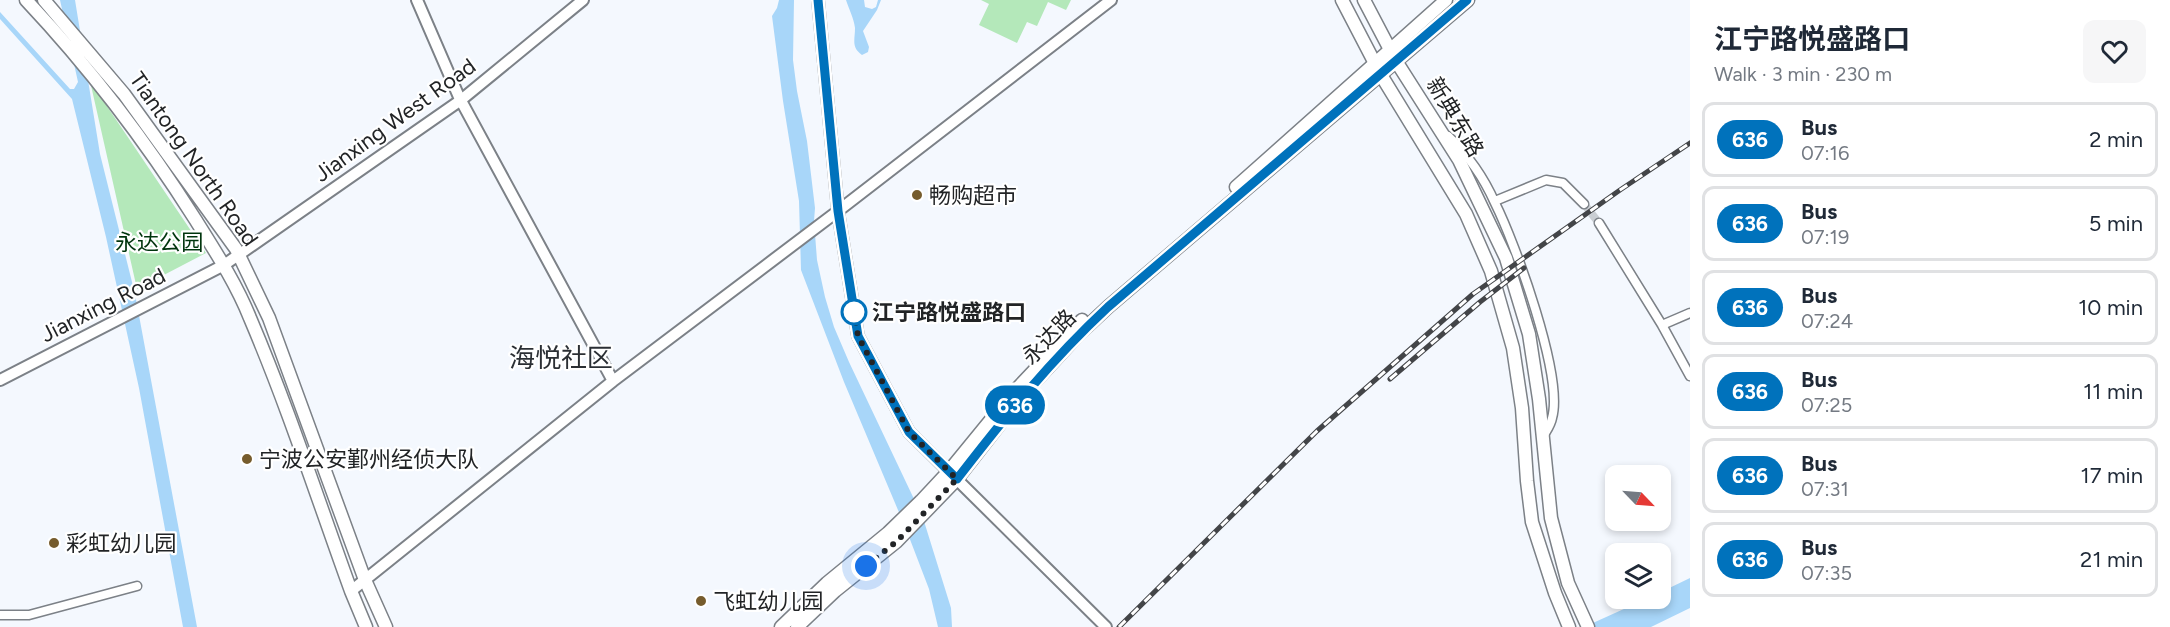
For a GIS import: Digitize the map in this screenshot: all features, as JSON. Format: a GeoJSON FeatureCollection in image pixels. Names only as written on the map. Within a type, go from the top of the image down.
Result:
{"type":"FeatureCollection","features":[{"type":"Feature","properties":{"kind":"main road","name":"Tiantong North Road"},"geometry":{"type":"LineString","coordinates":[[26,0],[63,40],[133,125],[224,265],[254,327],[366,627]]}},
{"type":"Feature","properties":{"kind":"main road","name":"Tiantong North Road"},"geometry":{"type":"LineString","coordinates":[[44,0],[124,94],[172,158],[238,255],[269,318],[364,580],[386,627]]}},
{"type":"Feature","properties":{"kind":"main road"},"geometry":{"type":"LineString","coordinates":[[1342,0],[1381,75],[1466,214],[1491,271],[1513,348],[1522,408],[1532,522],[1555,594],[1568,626]]}},
{"type":"Feature","properties":{"kind":"main road","name":"新典东路"},"geometry":{"type":"LineString","coordinates":[[1364,0],[1393,55],[1459,160],[1506,258],[1529,334],[1551,518],[1568,583],[1586,623]]}},
{"type":"Feature","properties":{"kind":"main road"},"geometry":{"type":"LineString","coordinates":[[1393,55],[1446,0]]}},
{"type":"Feature","properties":{"kind":"main road"},"geometry":{"type":"LineString","coordinates":[[1393,55],[1468,0]]}},
{"type":"Feature","properties":{"kind":"main road","name":"永达路"},"geometry":{"type":"LineString","coordinates":[[953,475],[1012,394],[1071,330],[1375,64],[1393,55]]}},
{"type":"Feature","properties":{"kind":"main road","name":"永达路"},"geometry":{"type":"LineString","coordinates":[[797,627],[892,538],[953,475],[1078,335],[1381,75],[1393,55]]}},
{"type":"Feature","properties":{"kind":"main road"},"geometry":{"type":"LineString","coordinates":[[781,627],[827,583],[892,538]]}},
{"type":"Feature","properties":{"kind":"street"},"geometry":{"type":"LineString","coordinates":[[417,0],[461,100],[613,381]]}},
{"type":"Feature","properties":{"kind":"street","name":"Jianxing West Road"},"geometry":{"type":"LineString","coordinates":[[224,265],[461,100],[583,0]]}},
{"type":"Feature","properties":{"kind":"street"},"geometry":{"type":"LineString","coordinates":[[818,0],[838,211],[858,336],[909,432],[1106,627]]}},
{"type":"Feature","properties":{"kind":"street"},"geometry":{"type":"LineString","coordinates":[[351,591],[613,381],[828,219],[1111,0]]}},
{"type":"Feature","properties":{"kind":"street"},"geometry":{"type":"LineString","coordinates":[[1438,128],[1464,151],[1495,201],[1513,243],[1549,360],[1554,399],[1552,418],[1542,438]]}},
{"type":"Feature","properties":{"kind":"street"},"geometry":{"type":"LineString","coordinates":[[1495,201],[1546,180],[1563,183],[1584,204]]}},
{"type":"Feature","properties":{"kind":"street"},"geometry":{"type":"LineString","coordinates":[[1599,223],[1690,376]]}},
{"type":"Feature","properties":{"kind":"street","name":"Jianxing Road"},"geometry":{"type":"LineString","coordinates":[[0,380],[224,265]]}},
{"type":"Feature","properties":{"kind":"street"},"geometry":{"type":"LineString","coordinates":[[1662,326],[1690,313]]}},
{"type":"Feature","properties":{"kind":"street"},"geometry":{"type":"LineString","coordinates":[[0,615],[23,616],[137,586]]}},
{"type":"Feature","properties":{"kind":"street"},"geometry":{"type":"LineString","coordinates":[[23,616],[26,627]]}},
{"type":"Feature","properties":{"kind":"green space"},"geometry":{"type":"Polygon","coordinates":[[[981,0],[1071,0],[1066,10],[1048,2],[1037,26],[1027,22],[1017,43],[979,25],[989,4],[981,0]]]}},
{"type":"Feature","properties":{"kind":"green space","name":"永达公园"},"geometry":{"type":"Polygon","coordinates":[[[90,81],[206,253],[137,289],[90,81]]]}},
{"type":"Feature","properties":{"kind":"water"},"geometry":{"type":"Polygon","coordinates":[[[60,0],[75,0],[100,154],[135,294],[197,627],[183,627],[139,388],[106,237],[72,99],[0,19],[0,12],[70,89],[74,89],[78,82],[60,0]]]}},
{"type":"Feature","properties":{"kind":"water"},"geometry":{"type":"Polygon","coordinates":[[[779,0],[794,0],[793,60],[807,141],[815,208],[817,260],[825,297],[834,327],[849,362],[923,518],[951,608],[952,627],[938,627],[929,589],[906,529],[844,382],[801,270],[799,201],[772,16],[779,0]]]}},
{"type":"Feature","properties":{"kind":"water"},"geometry":{"type":"Polygon","coordinates":[[[846,0],[864,0],[865,7],[872,9],[876,7],[878,0],[881,0],[863,31],[869,47],[868,52],[862,55],[854,43],[855,28],[846,0]]]}},
{"type":"Feature","properties":{"kind":"water"},"geometry":{"type":"Polygon","coordinates":[[[1690,578],[1690,608],[1651,627],[1584,627],[1624,609],[1671,609],[1671,587],[1690,578]]]}},
{"type":"Feature","properties":{"kind":"tunnel"},"geometry":{"type":"LineString","coordinates":[[1584,204],[1599,223]]}},
{"type":"Feature","properties":{"kind":"railway"},"geometry":{"type":"LineString","coordinates":[[1119,627],[1317,431],[1473,294],[1690,143]]}},
{"type":"Feature","properties":{"kind":"railway"},"geometry":{"type":"LineString","coordinates":[[1390,379],[1480,302],[1524,268]]}},
{"type":"Feature","properties":{"kind":"bus line","name":"636"},"geometry":{"type":"LineString","coordinates":[[818,0],[838,211],[858,336],[909,432],[957,479],[1020,398],[1078,335],[1467,0]]}},
{"type":"Feature","properties":{"kind":"place","name":"畅购超市"},"geometry":{"type":"Point","coordinates":[917,195]}},
{"type":"Feature","properties":{"kind":"place","name":"江宁路悦盛路口"},"geometry":{"type":"Point","coordinates":[854,312]}},
{"type":"Feature","properties":{"kind":"place","name":"宁波公安鄞州经侦大队"},"geometry":{"type":"Point","coordinates":[247,459]}},
{"type":"Feature","properties":{"kind":"place","name":"彩虹幼儿园"},"geometry":{"type":"Point","coordinates":[54,543]}},
{"type":"Feature","properties":{"kind":"place","name":"飞虹幼儿园"},"geometry":{"type":"Point","coordinates":[701,601]}},
{"type":"Feature","properties":{"kind":"district","name":"海悦社区"},"geometry":{"type":"Point","coordinates":[561,358]}},
{"type":"Feature","properties":{"kind":"route"},"geometry":{"type":"LineString","coordinates":[[854,312],[858,336],[909,432],[957,479],[896,542],[866,566]]}}]}
